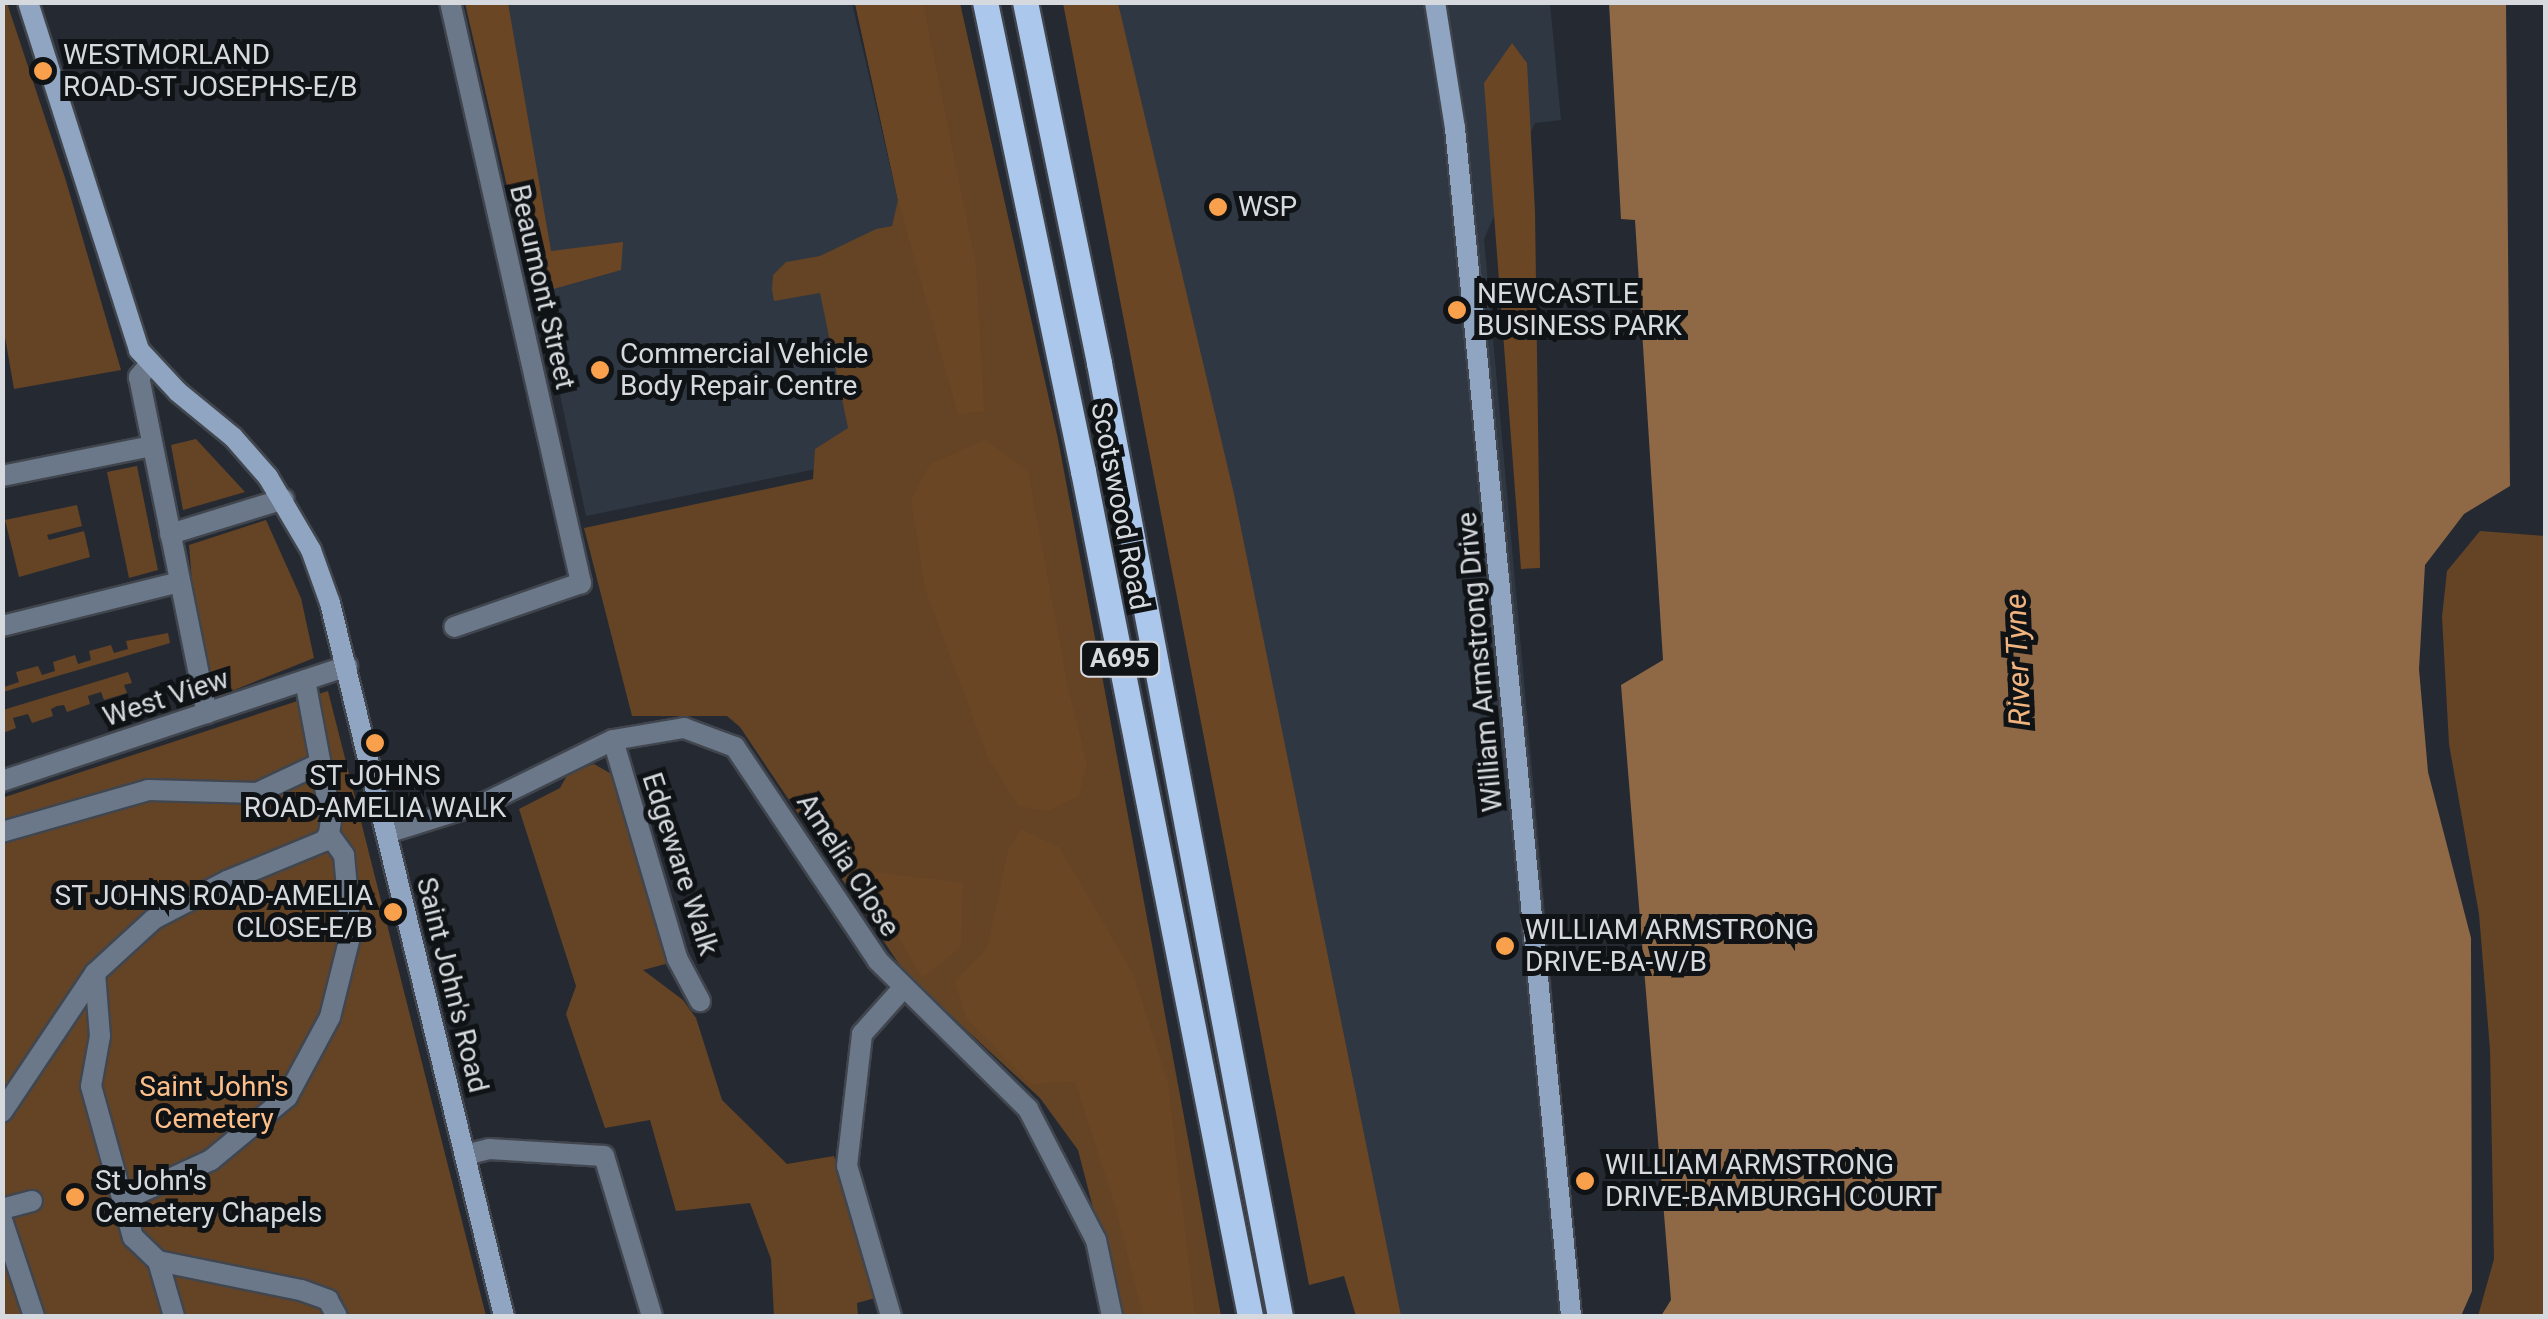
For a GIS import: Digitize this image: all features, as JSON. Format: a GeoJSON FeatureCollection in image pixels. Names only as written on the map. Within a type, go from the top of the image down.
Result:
{"type":"FeatureCollection","features":[{"type":"Feature","properties":{"kind":"main road","name":"Scotswood Road"},"geometry":{"type":"LineString","coordinates":[[984,2],[1084,471],[1250,1316]]}},
{"type":"Feature","properties":{"kind":"main road","name":"Scotswood Road"},"geometry":{"type":"LineString","coordinates":[[1025,2],[1100,363],[1280,1316]]}},
{"type":"Feature","properties":{"kind":"street"},"geometry":{"type":"LineString","coordinates":[[28,2],[129,325],[150,364],[139,377],[207,713]]}},
{"type":"Feature","properties":{"kind":"street","name":"Beaumont Street"},"geometry":{"type":"LineString","coordinates":[[450,2],[580,583],[454,627]]}},
{"type":"Feature","properties":{"kind":"street","name":"William Armstrong Drive"},"geometry":{"type":"LineString","coordinates":[[1435,2],[1455,128],[1571,1316]]}},
{"type":"Feature","properties":{"kind":"street","name":"Saint John's Road"},"geometry":{"type":"LineString","coordinates":[[150,364],[233,437],[284,499],[311,550],[347,666],[504,1316]]}},
{"type":"Feature","properties":{"kind":"street"},"geometry":{"type":"LineString","coordinates":[[2,476],[152,446]]}},
{"type":"Feature","properties":{"kind":"street"},"geometry":{"type":"LineString","coordinates":[[170,534],[284,499]]}},
{"type":"Feature","properties":{"kind":"street"},"geometry":{"type":"LineString","coordinates":[[2,626],[180,582]]}},
{"type":"Feature","properties":{"kind":"street","name":"West View"},"geometry":{"type":"LineString","coordinates":[[2,781],[347,666]]}},
{"type":"Feature","properties":{"kind":"street"},"geometry":{"type":"LineString","coordinates":[[2,1112],[95,973],[154,919],[227,882],[324,841],[329,834],[331,819],[305,680]]}},
{"type":"Feature","properties":{"kind":"street","name":"Amelia Close"},"geometry":{"type":"LineString","coordinates":[[387,833],[488,801],[613,740],[684,728],[736,747],[878,961],[1028,1108],[1096,1240],[1112,1316]]}},
{"type":"Feature","properties":{"kind":"street","name":"Edgeware Walk"},"geometry":{"type":"LineString","coordinates":[[613,740],[678,958],[700,1001]]}},
{"type":"Feature","properties":{"kind":"street"},"geometry":{"type":"LineString","coordinates":[[2,832],[148,790],[258,793],[319,764]]}},
{"type":"Feature","properties":{"kind":"street"},"geometry":{"type":"LineString","coordinates":[[124,1200],[211,1160],[287,1097],[330,1017],[350,933],[344,855],[329,834]]}},
{"type":"Feature","properties":{"kind":"street"},"geometry":{"type":"LineString","coordinates":[[95,973],[100,1036],[92,1086],[133,1236],[158,1261],[174,1316]]}},
{"type":"Feature","properties":{"kind":"street"},"geometry":{"type":"LineString","coordinates":[[891,1316],[847,1166],[862,1034],[904,987]]}},
{"type":"Feature","properties":{"kind":"street"},"geometry":{"type":"LineString","coordinates":[[465,1156],[489,1149],[604,1156],[652,1316]]}},
{"type":"Feature","properties":{"kind":"street"},"geometry":{"type":"LineString","coordinates":[[2,1209],[32,1201]]}},
{"type":"Feature","properties":{"kind":"street"},"geometry":{"type":"LineString","coordinates":[[2,1220],[34,1316]]}},
{"type":"Feature","properties":{"kind":"street"},"geometry":{"type":"LineString","coordinates":[[158,1261],[301,1290],[328,1300],[338,1316]]}},
{"type":"Feature","properties":{"kind":"shaded area"},"geometry":{"type":"Polygon","coordinates":[[[465,3],[508,3],[551,251],[623,242],[621,270],[532,295],[465,3]]]}},
{"type":"Feature","properties":{"kind":"shaded area"},"geometry":{"type":"Polygon","coordinates":[[[476,3],[852,3],[898,200],[895,453],[586,516],[476,3]]]}},
{"type":"Feature","properties":{"kind":"shaded area"},"geometry":{"type":"Polygon","coordinates":[[[855,3],[923,3],[976,265],[984,411],[958,415],[898,200],[855,3]]]}},
{"type":"Feature","properties":{"kind":"shaded area"},"geometry":{"type":"Polygon","coordinates":[[[1063,3],[1118,3],[1234,494],[1401,1316],[1356,1316],[1344,1276],[1309,1285],[1063,3]]]}},
{"type":"Feature","properties":{"kind":"shaded area"},"geometry":{"type":"Polygon","coordinates":[[[1112,3],[1550,3],[1561,120],[1535,123],[1484,239],[1577,1265],[1576,1316],[1388,1316],[1112,3]]]}},
{"type":"Feature","properties":{"kind":"shaded area"},"geometry":{"type":"Polygon","coordinates":[[[1512,43],[1527,63],[1535,212],[1540,568],[1521,569],[1484,83],[1512,43]]]}},
{"type":"Feature","properties":{"kind":"shaded area"},"geometry":{"type":"Polygon","coordinates":[[[985,440],[1028,471],[1069,692],[1087,763],[1079,796],[1048,811],[1018,806],[988,758],[925,589],[911,499],[930,464],[985,440]]]}},
{"type":"Feature","properties":{"kind":"shaded area"},"geometry":{"type":"Polygon","coordinates":[[[1020,829],[1059,847],[1133,973],[1168,1083],[1195,1316],[1143,1316],[1116,1209],[1075,1082],[1030,1084],[966,1018],[955,981],[987,948],[1008,851],[1020,829]]]}},
{"type":"Feature","properties":{"kind":"shaded area"},"geometry":{"type":"Polygon","coordinates":[[[860,870],[963,883],[961,947],[922,978],[860,870]]]}},
{"type":"Feature","properties":{"kind":"green space"},"geometry":{"type":"Polygon","coordinates":[[[2,3],[7,3],[66,181],[121,370],[14,389],[2,320],[2,3]]]}},
{"type":"Feature","properties":{"kind":"green space"},"geometry":{"type":"Polygon","coordinates":[[[855,3],[960,3],[1058,439],[1221,1316],[1121,1316],[1078,1150],[1040,1098],[905,973],[740,727],[727,716],[632,716],[584,528],[813,479],[815,449],[848,428],[820,293],[774,301],[772,290],[773,275],[786,262],[820,256],[876,229],[892,226],[898,200],[855,3]]]}},
{"type":"Feature","properties":{"kind":"green space"},"geometry":{"type":"Polygon","coordinates":[[[196,439],[245,492],[183,510],[171,445],[196,439]]]}},
{"type":"Feature","properties":{"kind":"green space"},"geometry":{"type":"Polygon","coordinates":[[[137,466],[158,570],[129,578],[107,472],[137,466]]]}},
{"type":"Feature","properties":{"kind":"green space"},"geometry":{"type":"Polygon","coordinates":[[[77,505],[82,526],[47,535],[49,540],[84,531],[90,557],[19,577],[5,520],[77,505]]]}},
{"type":"Feature","properties":{"kind":"green space"},"geometry":{"type":"Polygon","coordinates":[[[266,520],[301,598],[314,658],[217,697],[194,607],[189,545],[266,520]]]}},
{"type":"Feature","properties":{"kind":"green space"},"geometry":{"type":"Polygon","coordinates":[[[2480,531],[2545,536],[2545,1316],[2478,1316],[2494,1259],[2490,1050],[2479,914],[2449,744],[2442,617],[2447,571],[2480,531]]]}},
{"type":"Feature","properties":{"kind":"green space"},"geometry":{"type":"Polygon","coordinates":[[[168,633],[170,643],[3,692],[3,683],[4,687],[19,682],[16,672],[38,666],[42,675],[55,671],[53,662],[75,655],[78,664],[91,660],[89,651],[111,645],[114,653],[128,649],[126,641],[168,633]]]}},
{"type":"Feature","properties":{"kind":"green space"},"geometry":{"type":"Polygon","coordinates":[[[128,672],[132,683],[124,685],[127,693],[104,700],[101,692],[88,696],[90,704],[67,712],[64,705],[57,706],[51,709],[53,716],[32,723],[28,714],[13,718],[16,728],[3,733],[3,710],[128,672]]]}},
{"type":"Feature","properties":{"kind":"green space","name":"Saint John's Cemetery"},"geometry":{"type":"Polygon","coordinates":[[[328,691],[486,1316],[3,1316],[2,798],[328,691]]]}},
{"type":"Feature","properties":{"kind":"green space"},"geometry":{"type":"Polygon","coordinates":[[[594,764],[615,776],[669,963],[643,970],[683,1000],[696,1018],[722,1100],[787,1164],[834,1156],[875,1298],[857,1303],[858,1316],[774,1316],[771,1259],[750,1203],[676,1211],[650,1120],[605,1128],[566,1014],[576,986],[519,809],[560,788],[569,772],[594,764]]]}},
{"type":"Feature","properties":{"kind":"water","name":"River Tyne"},"geometry":{"type":"Polygon","coordinates":[[[1609,3],[2506,3],[2510,486],[2464,514],[2425,565],[2419,669],[2428,772],[2471,938],[2472,1291],[2461,1316],[1661,1316],[1671,1300],[1621,685],[1663,660],[1635,220],[1621,219],[1609,3]]]}},
{"type":"Feature","properties":{"kind":"place","name":"WESTMORLAND ROAD-ST JOSEPHS-E/B"},"geometry":{"type":"Point","coordinates":[43,71]}},
{"type":"Feature","properties":{"kind":"place","name":"WSP"},"geometry":{"type":"Point","coordinates":[1218,207]}},
{"type":"Feature","properties":{"kind":"place","name":"NEWCASTLE BUSINESS PARK"},"geometry":{"type":"Point","coordinates":[1457,310]}},
{"type":"Feature","properties":{"kind":"place","name":"Commercial Vehicle Body Repair Centre"},"geometry":{"type":"Point","coordinates":[600,370]}},
{"type":"Feature","properties":{"kind":"place","name":"ST JOHNS ROAD-AMELIA WALK"},"geometry":{"type":"Point","coordinates":[375,743]}},
{"type":"Feature","properties":{"kind":"place","name":"ST JOHNS ROAD-AMELIA CLOSE-E/B"},"geometry":{"type":"Point","coordinates":[393,912]}},
{"type":"Feature","properties":{"kind":"place","name":"WILLIAM ARMSTRONG DRIVE-BA-W/B"},"geometry":{"type":"Point","coordinates":[1505,946]}},
{"type":"Feature","properties":{"kind":"place","name":"WILLIAM ARMSTRONG DRIVE-BAMBURGH COURT"},"geometry":{"type":"Point","coordinates":[1585,1181]}},
{"type":"Feature","properties":{"kind":"place","name":"St John's Cemetery Chapels"},"geometry":{"type":"Point","coordinates":[75,1197]}}]}
